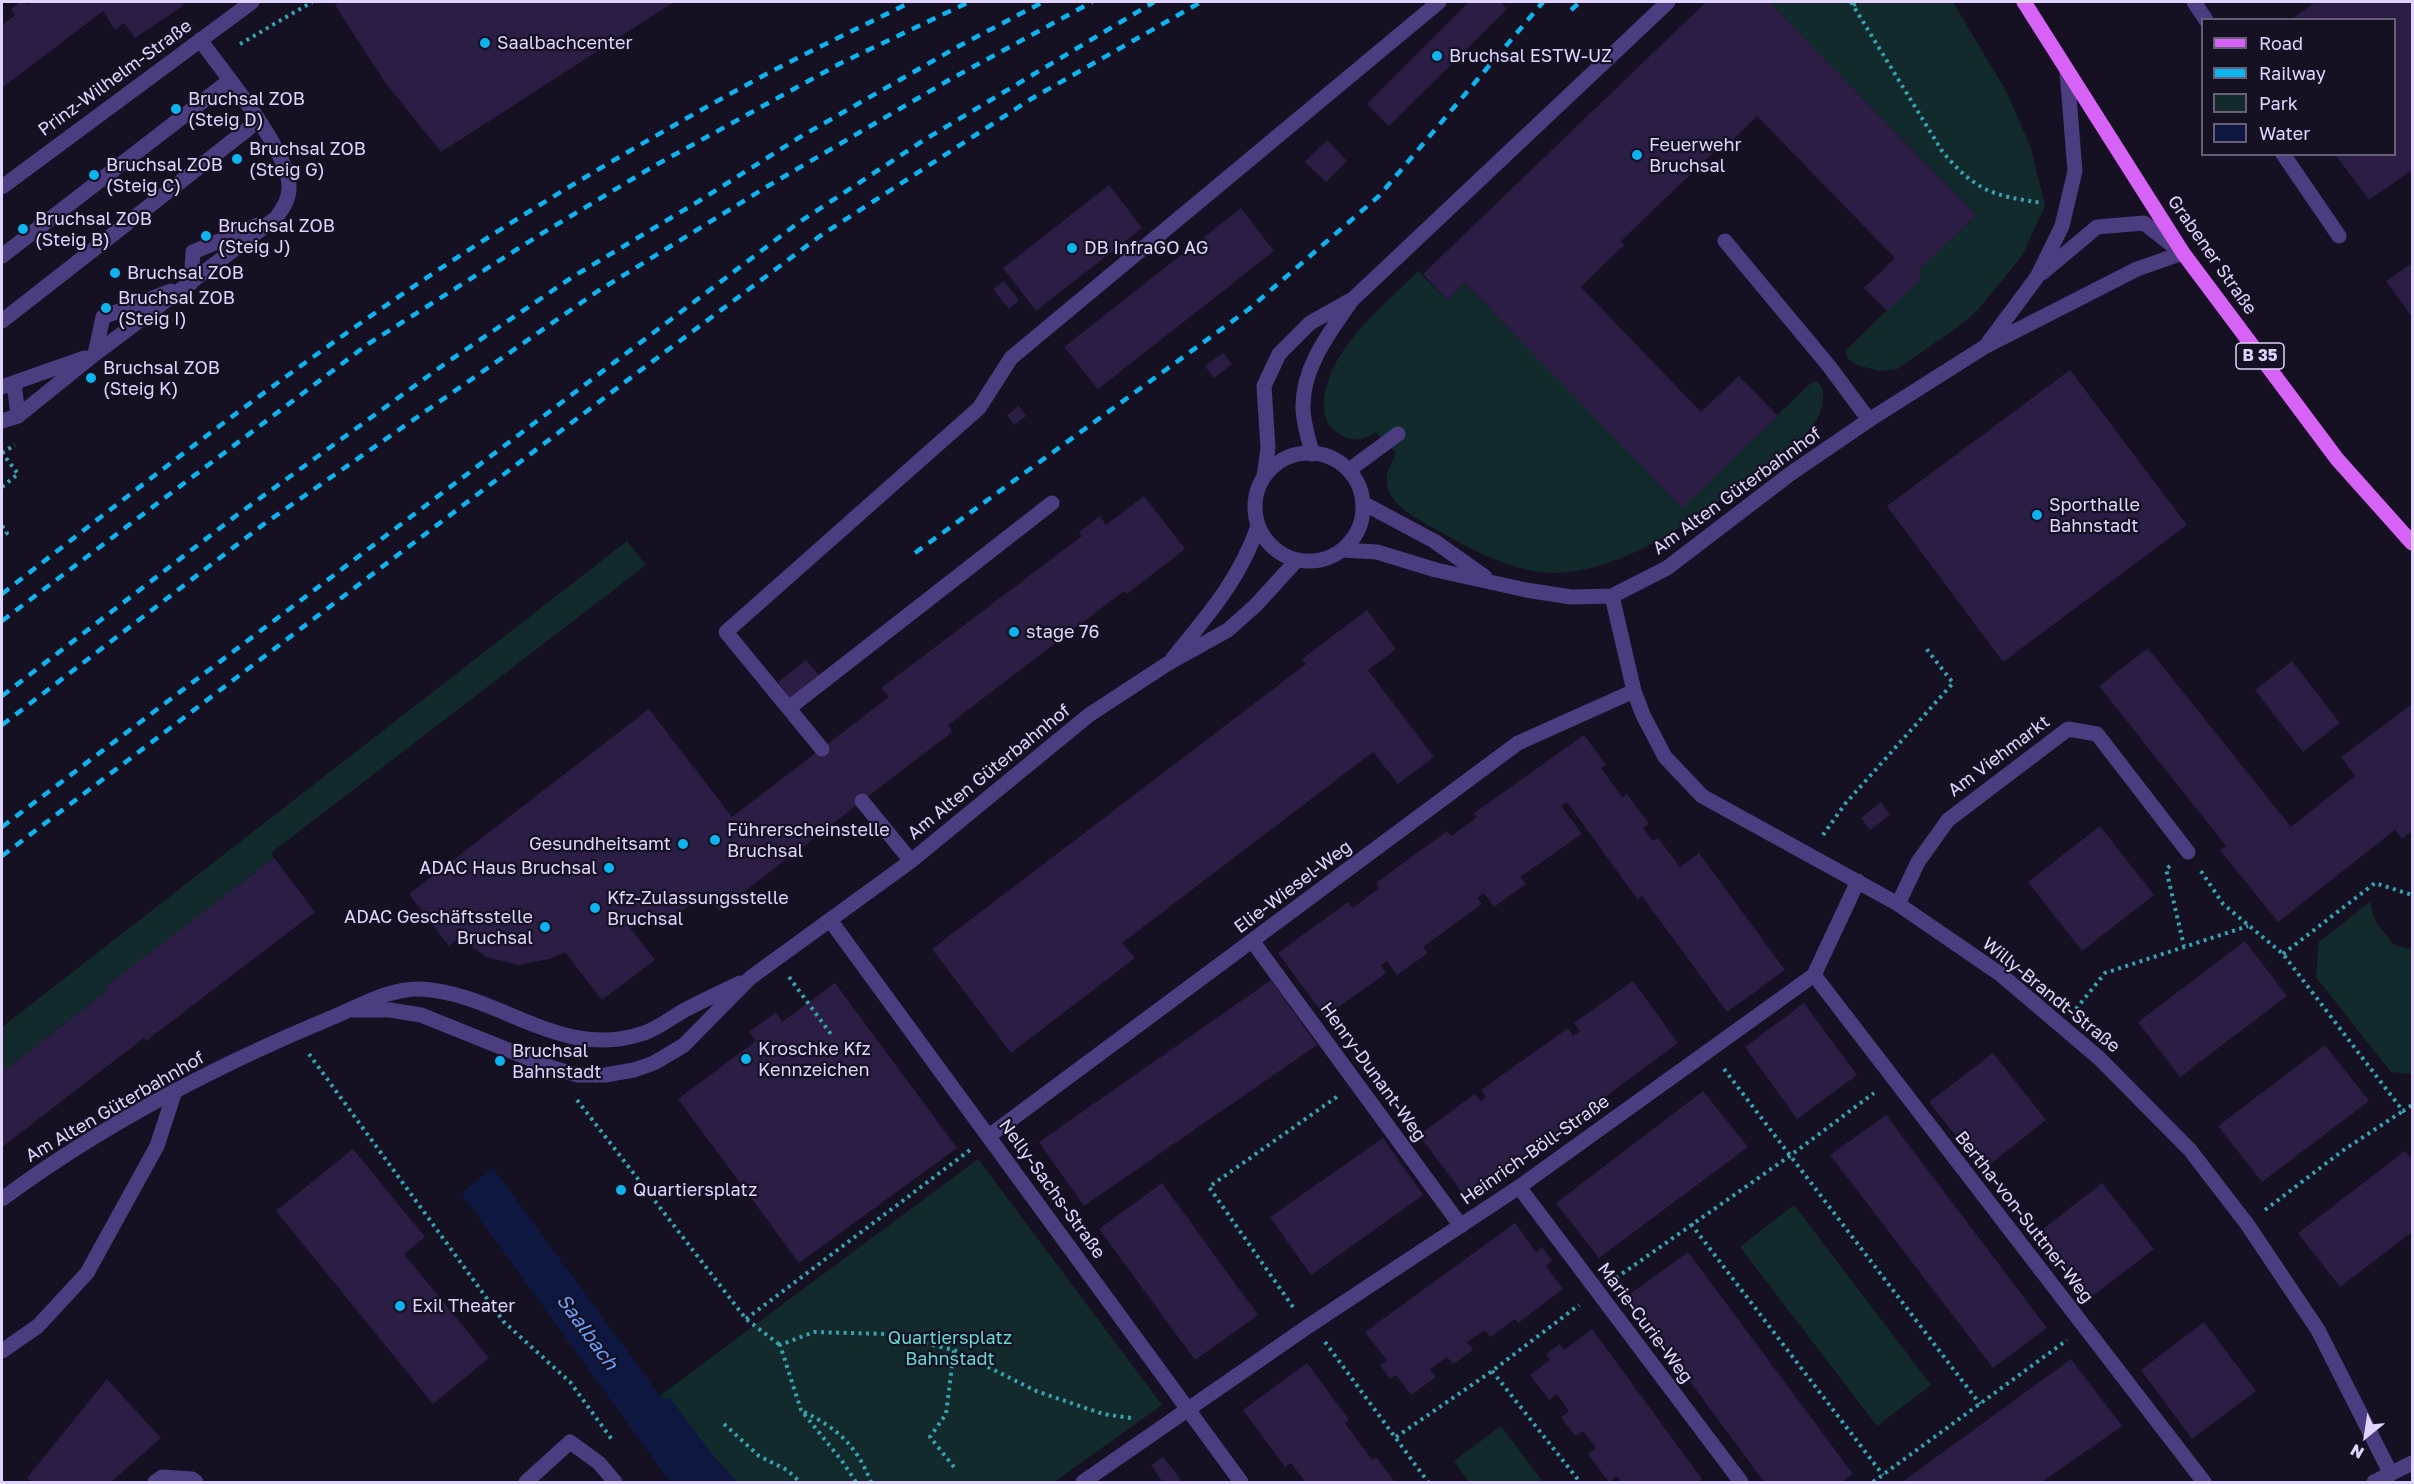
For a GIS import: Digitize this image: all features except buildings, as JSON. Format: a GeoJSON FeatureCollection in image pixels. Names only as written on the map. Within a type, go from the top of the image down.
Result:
{"type":"FeatureCollection","features":[{"type":"Feature","properties":{"kind":"main road","name":"Grabener Straße"},"geometry":{"type":"LineString","coordinates":[[2024,2],[2183,254],[2337,459],[2412,543]]}},
{"type":"Feature","properties":{"kind":"street"},"geometry":{"type":"LineString","coordinates":[[822,748],[726,632],[979,408],[1011,358],[1439,2]]}},
{"type":"Feature","properties":{"kind":"street"},"geometry":{"type":"LineString","coordinates":[[1312,454],[1303,408],[1308,374],[1322,342],[1352,300],[1668,2]]}},
{"type":"Feature","properties":{"kind":"street"},"geometry":{"type":"LineString","coordinates":[[2194,2],[2205,18]]}},
{"type":"Feature","properties":{"kind":"street","name":"Prinz-Wilhelm-Straße"},"geometry":{"type":"LineString","coordinates":[[2,187],[200,40],[241,4]]}},
{"type":"Feature","properties":{"kind":"street"},"geometry":{"type":"LineString","coordinates":[[2,421],[18,416],[95,354],[276,218],[286,204],[290,189],[288,174],[276,148],[200,40]]}},
{"type":"Feature","properties":{"kind":"street","name":"Am Alten Güterbahnhof"},"geometry":{"type":"LineString","coordinates":[[1986,346],[2037,277],[2062,226],[2075,171],[2067,72]]}},
{"type":"Feature","properties":{"kind":"street"},"geometry":{"type":"LineString","coordinates":[[2,256],[229,81]]}},
{"type":"Feature","properties":{"kind":"street"},"geometry":{"type":"LineString","coordinates":[[2,321],[258,121]]}},
{"type":"Feature","properties":{"kind":"street"},"geometry":{"type":"LineString","coordinates":[[2284,156],[2339,236]]}},
{"type":"Feature","properties":{"kind":"street"},"geometry":{"type":"LineString","coordinates":[[191,283],[193,252],[276,218]]}},
{"type":"Feature","properties":{"kind":"street","name":"Am Alten Güterbahnhof"},"geometry":{"type":"LineString","coordinates":[[2037,277],[2097,227],[2145,223],[2183,254]]}},
{"type":"Feature","properties":{"kind":"street"},"geometry":{"type":"LineString","coordinates":[[1725,241],[1829,366],[1869,420]]}},
{"type":"Feature","properties":{"kind":"street","name":"Am Alten Güterbahnhof"},"geometry":{"type":"LineString","coordinates":[[1342,550],[1377,552],[1436,570],[1526,590],[1571,597],[1611,596],[1667,568],[1790,474],[1869,420],[1986,346],[2137,269],[2183,254]]}},
{"type":"Feature","properties":{"kind":"street"},"geometry":{"type":"LineString","coordinates":[[95,354],[103,317],[191,283]]}},
{"type":"Feature","properties":{"kind":"street"},"geometry":{"type":"LineString","coordinates":[[1263,479],[1284,460],[1298,455],[1325,456],[1348,470],[1360,490],[1363,502],[1362,520],[1355,537],[1342,550],[1328,558],[1313,561],[1297,560],[1273,548],[1264,538],[1258,526],[1255,510],[1268,448],[1264,386],[1279,354],[1310,323],[1352,300]]}},
{"type":"Feature","properties":{"kind":"street"},"geometry":{"type":"LineString","coordinates":[[18,416],[8,385],[95,354]]}},
{"type":"Feature","properties":{"kind":"street"},"geometry":{"type":"LineString","coordinates":[[1348,470],[1398,434]]}},
{"type":"Feature","properties":{"kind":"street"},"geometry":{"type":"LineString","coordinates":[[789,708],[1052,502]]}},
{"type":"Feature","properties":{"kind":"street"},"geometry":{"type":"LineString","coordinates":[[1363,502],[1434,541],[1490,581]]}},
{"type":"Feature","properties":{"kind":"street"},"geometry":{"type":"LineString","coordinates":[[1167,664],[1230,585],[1249,554],[1258,526]]}},
{"type":"Feature","properties":{"kind":"street"},"geometry":{"type":"LineString","coordinates":[[1167,664],[1228,630],[1297,560]]}},
{"type":"Feature","properties":{"kind":"street","name":"Willy-Brandt-Straße"},"geometry":{"type":"LineString","coordinates":[[1611,596],[1642,715],[1665,757],[1702,796],[1898,904],[2000,974],[2099,1058],[2190,1150],[2247,1224],[2318,1330],[2391,1474]]}},
{"type":"Feature","properties":{"kind":"street","name":"Am Alten Güterbahnhof"},"geometry":{"type":"LineString","coordinates":[[350,1010],[390,1010],[421,1015],[553,1068],[578,1075],[604,1076],[654,1063],[684,1045],[750,978],[911,861],[1089,715],[1167,664]]}},
{"type":"Feature","properties":{"kind":"street","name":"Elie-Wiesel-Weg"},"geometry":{"type":"LineString","coordinates":[[989,1136],[1518,744],[1634,691]]}},
{"type":"Feature","properties":{"kind":"street","name":"Am Viehmarkt"},"geometry":{"type":"LineString","coordinates":[[1898,904],[1918,862],[1948,820],[2068,729],[2097,734],[2188,852]]}},
{"type":"Feature","properties":{"kind":"street"},"geometry":{"type":"LineString","coordinates":[[862,801],[911,861]]}},
{"type":"Feature","properties":{"kind":"street","name":"Heinrich-Böll-Straße"},"geometry":{"type":"LineString","coordinates":[[1083,1482],[1187,1409],[1461,1226],[1814,975],[1858,881]]}},
{"type":"Feature","properties":{"kind":"street","name":"Nelly-Sachs-Straße"},"geometry":{"type":"LineString","coordinates":[[830,920],[1241,1482]]}},
{"type":"Feature","properties":{"kind":"street","name":"Henry-Dunant-Weg"},"geometry":{"type":"LineString","coordinates":[[1253,942],[1461,1226]]}},
{"type":"Feature","properties":{"kind":"street","name":"Bertha-von-Suttner-Weg"},"geometry":{"type":"LineString","coordinates":[[1814,975],[2204,1482]]}},
{"type":"Feature","properties":{"kind":"street","name":"Am Alten Güterbahnhof"},"geometry":{"type":"LineString","coordinates":[[2,1199],[43,1168],[175,1090],[374,998],[399,991],[421,989],[458,996],[549,1032],[581,1040],[613,1040],[644,1033],[750,978]]}},
{"type":"Feature","properties":{"kind":"street"},"geometry":{"type":"LineString","coordinates":[[2,1351],[38,1326],[87,1273],[157,1146],[175,1090]]}},
{"type":"Feature","properties":{"kind":"street","name":"Marie-Curie-Weg"},"geometry":{"type":"LineString","coordinates":[[1518,1186],[1741,1482]]}},
{"type":"Feature","properties":{"kind":"street"},"geometry":{"type":"LineString","coordinates":[[526,1482],[570,1443],[598,1462],[615,1482]]}},
{"type":"Feature","properties":{"kind":"street"},"geometry":{"type":"LineString","coordinates":[[2374,1482],[2412,1464]]}},
{"type":"Feature","properties":{"kind":"street"},"geometry":{"type":"LineString","coordinates":[[156,1482],[162,1477],[192,1479],[196,1482]]}},
{"type":"Feature","properties":{"kind":"path"},"geometry":{"type":"LineString","coordinates":[[1860,2],[1852,3],[1942,151],[1959,172],[1981,189],[2007,198],[2067,206]]}},
{"type":"Feature","properties":{"kind":"path"},"geometry":{"type":"LineString","coordinates":[[2,488],[18,474],[3,454]]}},
{"type":"Feature","properties":{"kind":"path"},"geometry":{"type":"LineString","coordinates":[[2,526],[7,533],[2,537]]}},
{"type":"Feature","properties":{"kind":"path"},"geometry":{"type":"LineString","coordinates":[[1809,855],[1845,804],[1953,683],[1925,647]]}},
{"type":"Feature","properties":{"kind":"path"},"geometry":{"type":"LineString","coordinates":[[2184,946],[2166,869],[2188,852],[2223,904],[2283,954],[2403,1111]]}},
{"type":"Feature","properties":{"kind":"path"},"geometry":{"type":"LineString","coordinates":[[2283,954],[2375,883],[2412,895]]}},
{"type":"Feature","properties":{"kind":"path"},"geometry":{"type":"LineString","coordinates":[[2061,1026],[2105,973],[2248,925]]}},
{"type":"Feature","properties":{"kind":"path"},"geometry":{"type":"LineString","coordinates":[[776,959],[833,1037]]}},
{"type":"Feature","properties":{"kind":"path"},"geometry":{"type":"LineString","coordinates":[[294,1034],[504,1322],[570,1382],[617,1446]]}},
{"type":"Feature","properties":{"kind":"path"},"geometry":{"type":"LineString","coordinates":[[1709,1049],[1980,1404]]}},
{"type":"Feature","properties":{"kind":"path"},"geometry":{"type":"LineString","coordinates":[[553,1068],[746,1319],[780,1345],[801,1410],[856,1482]]}},
{"type":"Feature","properties":{"kind":"path"},"geometry":{"type":"LineString","coordinates":[[1396,1437],[1492,1371],[1598,1291],[1791,1155],[1893,1079]]}},
{"type":"Feature","properties":{"kind":"path"},"geometry":{"type":"LineString","coordinates":[[1357,1084],[1209,1187],[1428,1482]]}},
{"type":"Feature","properties":{"kind":"path"},"geometry":{"type":"LineString","coordinates":[[2247,1224],[2345,1149],[2412,1105]]}},
{"type":"Feature","properties":{"kind":"path"},"geometry":{"type":"LineString","coordinates":[[746,1319],[989,1136]]}},
{"type":"Feature","properties":{"kind":"path"},"geometry":{"type":"LineString","coordinates":[[1691,1224],[1883,1475]]}},
{"type":"Feature","properties":{"kind":"path"},"geometry":{"type":"LineString","coordinates":[[1873,1482],[2085,1328]]}},
{"type":"Feature","properties":{"kind":"path"},"geometry":{"type":"LineString","coordinates":[[780,1345],[814,1332],[888,1334],[954,1350],[1036,1391],[1104,1414],[1168,1423]]}},
{"type":"Feature","properties":{"kind":"path"},"geometry":{"type":"LineString","coordinates":[[954,1350],[946,1414],[930,1437],[954,1467]]}},
{"type":"Feature","properties":{"kind":"path"},"geometry":{"type":"LineString","coordinates":[[1492,1371],[1580,1482]]}},
{"type":"Feature","properties":{"kind":"path"},"geometry":{"type":"LineString","coordinates":[[801,1410],[841,1433],[863,1462],[871,1482]]}},
{"type":"Feature","properties":{"kind":"path"},"geometry":{"type":"LineString","coordinates":[[724,1424],[759,1456],[787,1470],[800,1482]]}},
{"type":"Feature","properties":{"kind":"green space"},"geometry":{"type":"Polygon","coordinates":[[[1769,2],[1953,2],[2007,93],[2031,148],[2045,206],[2022,256],[1977,311],[1958,327],[1897,369],[1879,371],[1857,365],[1847,358],[1846,350],[1921,277],[1917,272],[1976,215],[1769,2]]]}},
{"type":"Feature","properties":{"kind":"green space"},"geometry":{"type":"Polygon","coordinates":[[[1418,271],[1447,300],[1465,283],[1682,507],[1812,382],[1817,382],[1822,387],[1823,401],[1820,414],[1803,436],[1712,506],[1641,549],[1605,564],[1569,572],[1534,571],[1505,563],[1426,524],[1398,505],[1387,483],[1388,472],[1396,453],[1376,432],[1357,439],[1343,436],[1328,424],[1325,416],[1324,402],[1328,382],[1346,346],[1374,314],[1418,271]]]}},
{"type":"Feature","properties":{"kind":"green space"},"geometry":{"type":"Polygon","coordinates":[[[627,541],[646,565],[271,853],[274,858],[106,987],[107,991],[2,1072],[2,1027],[627,541]]]}},
{"type":"Feature","properties":{"kind":"green space"},"geometry":{"type":"Polygon","coordinates":[[[2370,902],[2375,921],[2394,945],[2412,949],[2412,1074],[2391,1072],[2316,977],[2319,942],[2370,902]]]}},
{"type":"Feature","properties":{"kind":"green space","name":"Quartiersplatz Bahnstadt"},"geometry":{"type":"Polygon","coordinates":[[[978,1159],[1162,1405],[1054,1482],[697,1482],[642,1409],[978,1159]]]}},
{"type":"Feature","properties":{"kind":"green space"},"geometry":{"type":"Polygon","coordinates":[[[1794,1205],[1931,1385],[1877,1426],[1740,1247],[1794,1205]]]}},
{"type":"Feature","properties":{"kind":"green space"},"geometry":{"type":"Polygon","coordinates":[[[1501,1426],[1543,1482],[1469,1482],[1454,1461],[1501,1426]]]}},
{"type":"Feature","properties":{"kind":"water","name":"Saalbach"},"geometry":{"type":"Polygon","coordinates":[[[493,1168],[662,1398],[671,1399],[715,1458],[738,1482],[670,1482],[461,1193],[493,1168]]]}},
{"type":"Feature","properties":{"kind":"railway"},"geometry":{"type":"LineString","coordinates":[[2,594],[287,376],[464,253],[569,187],[714,103],[790,62],[911,2]]}},
{"type":"Feature","properties":{"kind":"railway"},"geometry":{"type":"LineString","coordinates":[[2,621],[368,344],[541,234],[654,166],[841,63],[969,2]]}},
{"type":"Feature","properties":{"kind":"railway"},"geometry":{"type":"LineString","coordinates":[[2,696],[237,515],[446,363],[574,276],[800,137],[959,46],[1043,2]]}},
{"type":"Feature","properties":{"kind":"railway"},"geometry":{"type":"LineString","coordinates":[[2,725],[264,524],[598,291],[768,186],[949,80],[1092,2]]}},
{"type":"Feature","properties":{"kind":"railway"},"geometry":{"type":"LineString","coordinates":[[2,827],[798,223],[924,140],[1154,2]]}},
{"type":"Feature","properties":{"kind":"railway"},"geometry":{"type":"LineString","coordinates":[[2,856],[820,236],[1031,99],[1201,2]]}},
{"type":"Feature","properties":{"kind":"railway"},"geometry":{"type":"LineString","coordinates":[[915,553],[1249,309],[1379,196],[1543,2]]}},
{"type":"Feature","properties":{"kind":"railway"},"geometry":{"type":"LineString","coordinates":[[1571,10],[1580,2]]}},
{"type":"Feature","properties":{"kind":"place","name":"Saalbachcenter"},"geometry":{"type":"Point","coordinates":[485,43]}},
{"type":"Feature","properties":{"kind":"place","name":"Bruchsal ESTW-UZ"},"geometry":{"type":"Point","coordinates":[1437,56]}},
{"type":"Feature","properties":{"kind":"place","name":"Bruchsal ZOB (Steig D)"},"geometry":{"type":"Point","coordinates":[176,109]}},
{"type":"Feature","properties":{"kind":"place","name":"Feuerwehr Bruchsal"},"geometry":{"type":"Point","coordinates":[1637,155]}},
{"type":"Feature","properties":{"kind":"place","name":"Bruchsal ZOB (Steig G)"},"geometry":{"type":"Point","coordinates":[237,159]}},
{"type":"Feature","properties":{"kind":"place","name":"Bruchsal ZOB (Steig C)"},"geometry":{"type":"Point","coordinates":[94,175]}},
{"type":"Feature","properties":{"kind":"place","name":"Bruchsal ZOB (Steig B)"},"geometry":{"type":"Point","coordinates":[23,229]}},
{"type":"Feature","properties":{"kind":"place","name":"Bruchsal ZOB (Steig J)"},"geometry":{"type":"Point","coordinates":[206,236]}},
{"type":"Feature","properties":{"kind":"place","name":"DB InfraGO AG"},"geometry":{"type":"Point","coordinates":[1072,248]}},
{"type":"Feature","properties":{"kind":"place","name":"Bruchsal ZOB"},"geometry":{"type":"Point","coordinates":[115,273]}},
{"type":"Feature","properties":{"kind":"place","name":"Bruchsal ZOB (Steig I)"},"geometry":{"type":"Point","coordinates":[106,308]}},
{"type":"Feature","properties":{"kind":"place","name":"Bruchsal ZOB (Steig K)"},"geometry":{"type":"Point","coordinates":[91,378]}},
{"type":"Feature","properties":{"kind":"place","name":"Sporthalle Bahnstadt"},"geometry":{"type":"Point","coordinates":[2037,515]}},
{"type":"Feature","properties":{"kind":"place","name":"stage 76"},"geometry":{"type":"Point","coordinates":[1014,632]}},
{"type":"Feature","properties":{"kind":"place","name":"Führerscheinstelle Bruchsal"},"geometry":{"type":"Point","coordinates":[715,840]}},
{"type":"Feature","properties":{"kind":"place","name":"Gesundheitsamt"},"geometry":{"type":"Point","coordinates":[683,844]}},
{"type":"Feature","properties":{"kind":"place","name":"ADAC Haus Bruchsal"},"geometry":{"type":"Point","coordinates":[609,868]}},
{"type":"Feature","properties":{"kind":"place","name":"Kfz-Zulassungsstelle Bruchsal"},"geometry":{"type":"Point","coordinates":[595,908]}},
{"type":"Feature","properties":{"kind":"place","name":"ADAC Geschäftsstelle Bruchsal"},"geometry":{"type":"Point","coordinates":[545,927]}},
{"type":"Feature","properties":{"kind":"place","name":"Kroschke Kfz Kennzeichen"},"geometry":{"type":"Point","coordinates":[746,1059]}},
{"type":"Feature","properties":{"kind":"place","name":"Bruchsal Bahnstadt"},"geometry":{"type":"Point","coordinates":[500,1061]}},
{"type":"Feature","properties":{"kind":"place","name":"Quartiersplatz"},"geometry":{"type":"Point","coordinates":[621,1190]}},
{"type":"Feature","properties":{"kind":"place","name":"Exil Theater"},"geometry":{"type":"Point","coordinates":[400,1306]}}]}
